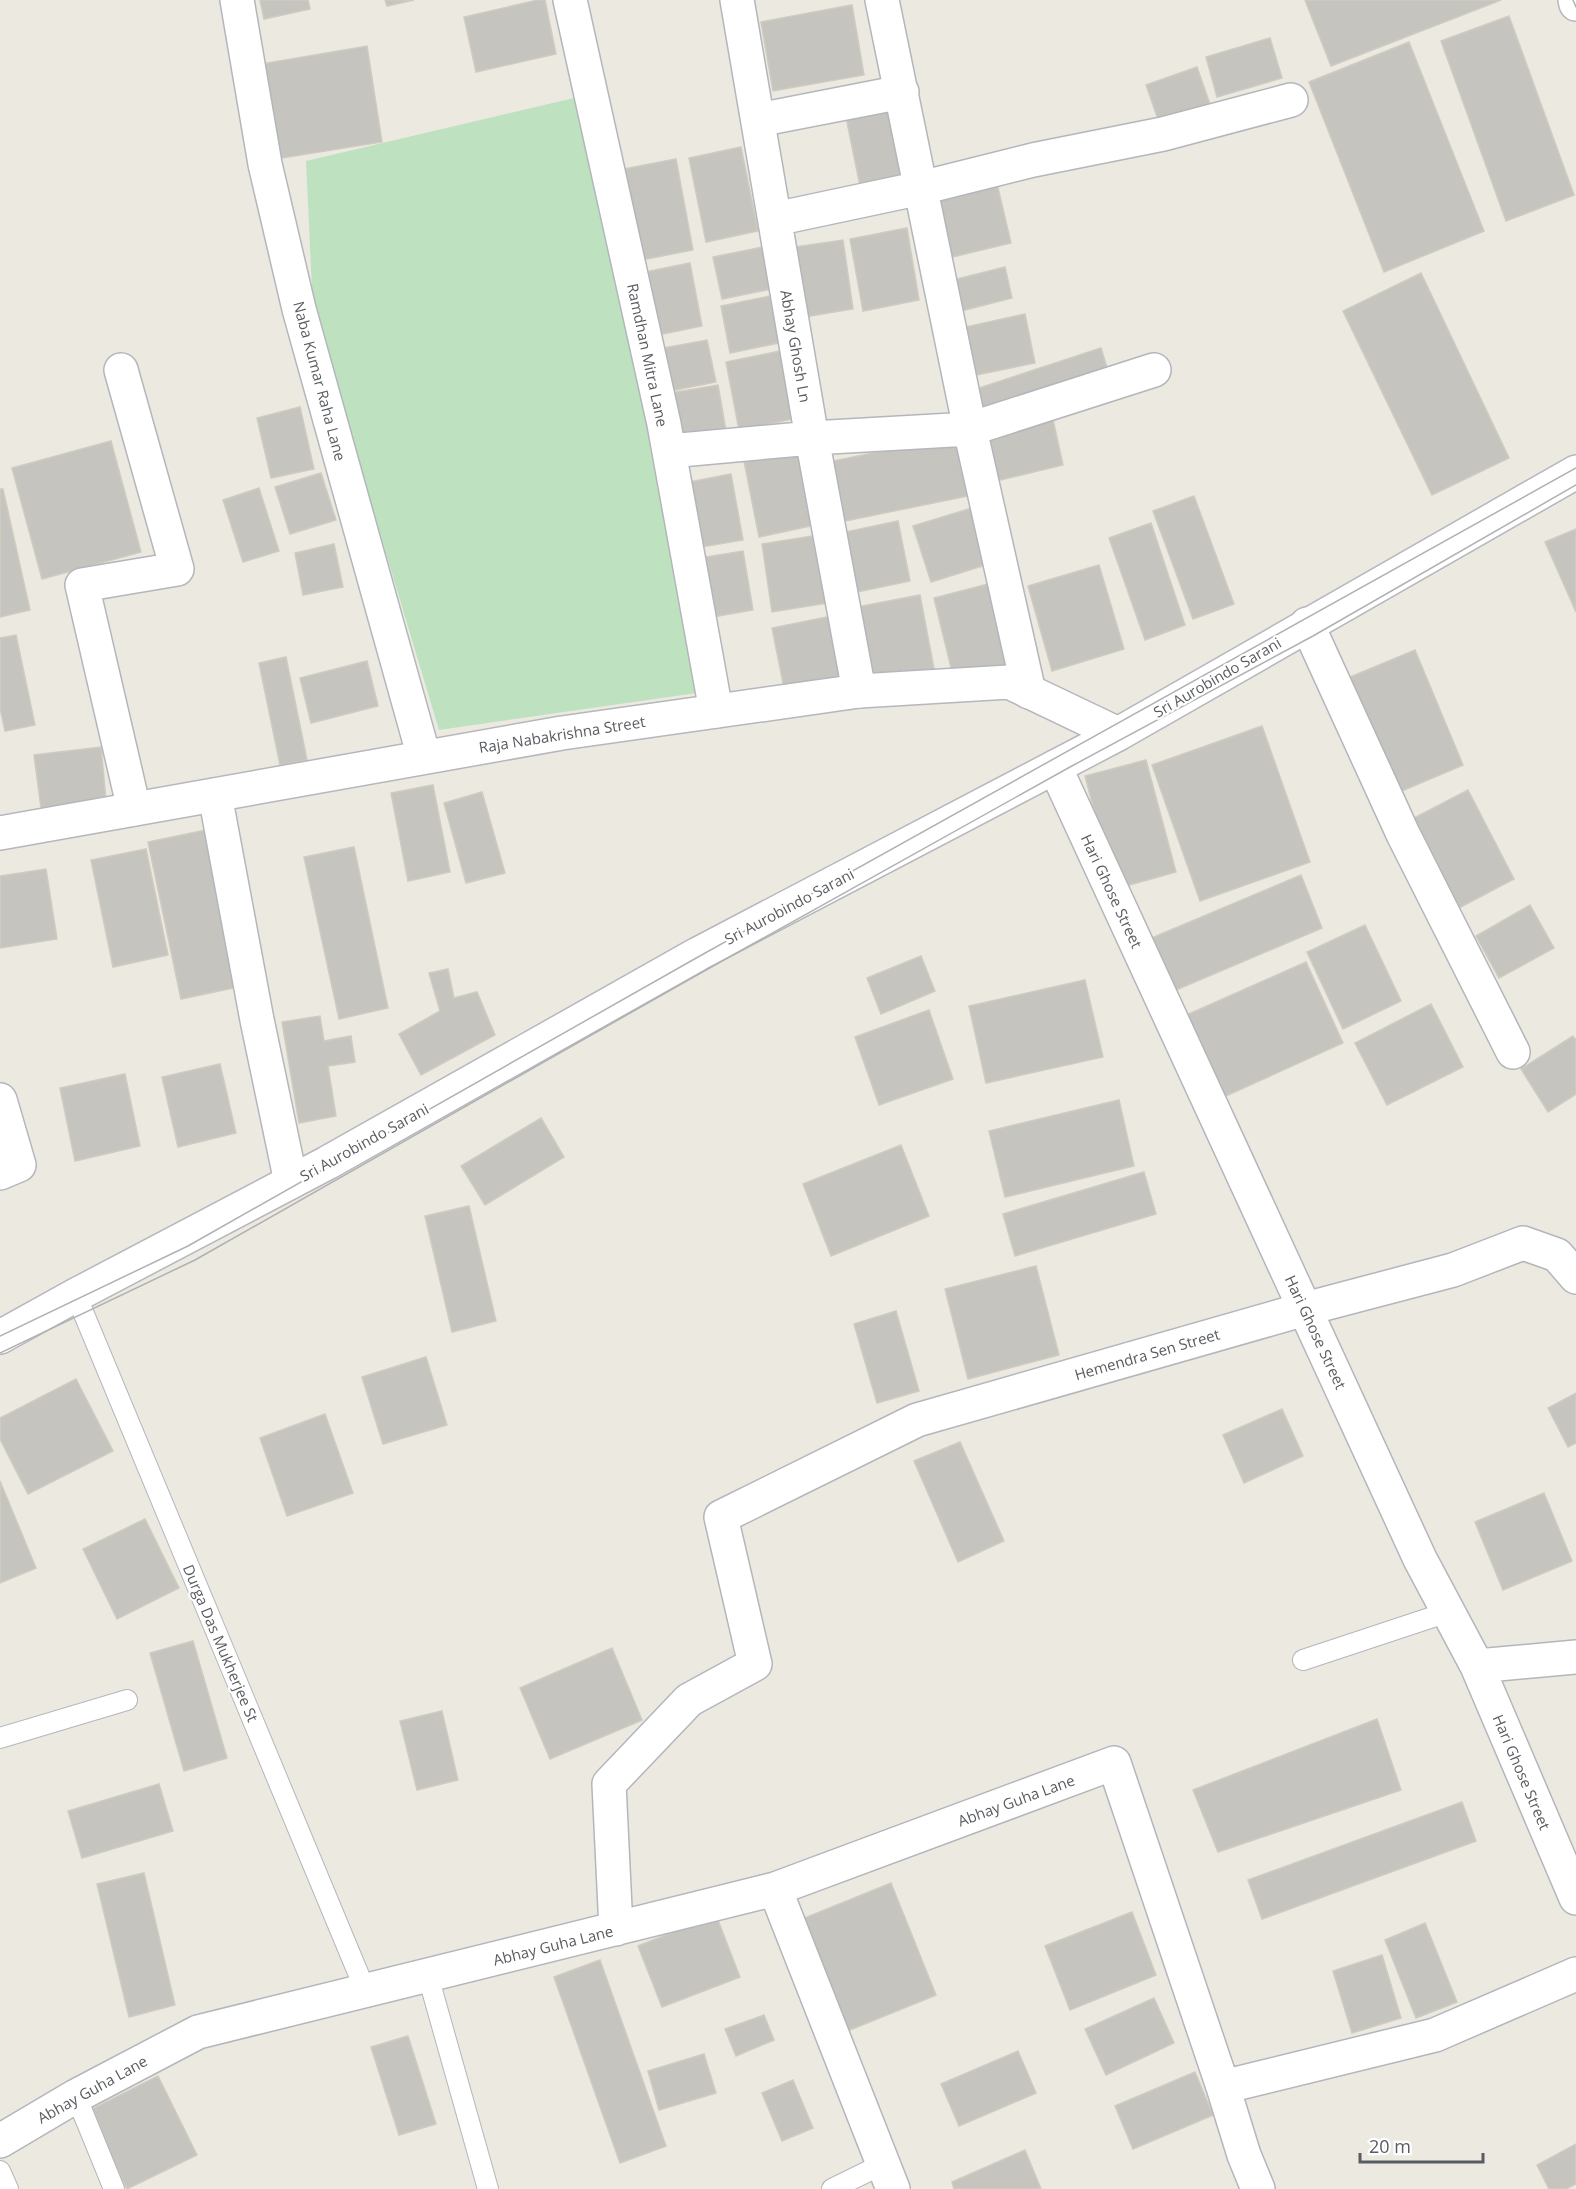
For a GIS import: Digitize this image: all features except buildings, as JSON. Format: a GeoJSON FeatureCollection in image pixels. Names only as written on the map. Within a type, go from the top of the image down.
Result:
{"type":"FeatureCollection","features":[{"type":"Feature","properties":{"kind":"street","name":"Naba Kumar Raha Lane"},"geometry":{"type":"LineString","coordinates":[[237,0],[265,164],[299,309],[424,758]]}},
{"type":"Feature","properties":{"kind":"street","name":"Ramdhan Mitra Lane"},"geometry":{"type":"LineString","coordinates":[[570,0],[669,451],[716,711]]}},
{"type":"Feature","properties":{"kind":"street","name":"Abhay Ghosh Ln"},"geometry":{"type":"LineString","coordinates":[[737,0],[812,438],[859,691]]}},
{"type":"Feature","properties":{"kind":"street"},"geometry":{"type":"LineString","coordinates":[[882,0],[970,429],[1029,692]]}},
{"type":"Feature","properties":{"kind":"street"},"geometry":{"type":"LineString","coordinates":[[758,120],[902,92]]}},
{"type":"Feature","properties":{"kind":"street"},"geometry":{"type":"LineString","coordinates":[[775,219],[921,189],[1033,160],[1163,134],[1291,100]]}},
{"type":"Feature","properties":{"kind":"street"},"geometry":{"type":"LineString","coordinates":[[121,370],[177,569],[82,585],[134,809]]}},
{"type":"Feature","properties":{"kind":"street"},"geometry":{"type":"LineString","coordinates":[[669,451],[812,438],[970,429],[1154,370]]}},
{"type":"Feature","properties":{"kind":"street","name":"Sri Aurobindo Sarani"},"geometry":{"type":"LineString","coordinates":[[0,1337],[291,1182],[698,954],[1118,734],[1576,472]]}},
{"type":"Feature","properties":{"kind":"street"},"geometry":{"type":"LineString","coordinates":[[1307,624],[1403,834],[1513,1052]]}},
{"type":"Feature","properties":{"kind":"street","name":"Raja Nabakrishna Street"},"geometry":{"type":"LineString","coordinates":[[0,833],[561,733],[859,691],[1009,682],[1118,734]]}},
{"type":"Feature","properties":{"kind":"street","name":"Hari Ghose Street"},"geometry":{"type":"LineString","coordinates":[[1055,767],[1420,1559],[1477,1666],[1576,1898]]}},
{"type":"Feature","properties":{"kind":"street"},"geometry":{"type":"LineString","coordinates":[[215,795],[257,1020],[291,1182]]}},
{"type":"Feature","properties":{"kind":"street"},"geometry":{"type":"LineString","coordinates":[[0,1100],[19,1165],[0,1173]]}},
{"type":"Feature","properties":{"kind":"street","name":"Hemendra Sen Street"},"geometry":{"type":"LineString","coordinates":[[616,1929],[609,1784],[689,1700],[755,1664],[721,1517],[917,1420],[1305,1309],[1453,1270],[1523,1243],[1557,1255],[1576,1277]]}},
{"type":"Feature","properties":{"kind":"street"},"geometry":{"type":"LineString","coordinates":[[1477,1666],[1576,1657]]}},
{"type":"Feature","properties":{"kind":"street","name":"Abhay Guha Lane"},"geometry":{"type":"LineString","coordinates":[[0,2141],[76,2096],[198,2032],[775,1889],[1114,1763],[1223,2087]]}},
{"type":"Feature","properties":{"kind":"street"},"geometry":{"type":"LineString","coordinates":[[775,1889],[888,2177]]}},
{"type":"Feature","properties":{"kind":"street"},"geometry":{"type":"LineString","coordinates":[[1258,2189],[1244,2155],[1223,2087],[1435,2035],[1576,1974]]}},
{"type":"Feature","properties":{"kind":"lane","name":"Durga Das Mukherjee St"},"geometry":{"type":"LineString","coordinates":[[76,1295],[366,1992]]}},
{"type":"Feature","properties":{"kind":"lane"},"geometry":{"type":"LineString","coordinates":[[1304,1660],[1448,1612]]}},
{"type":"Feature","properties":{"kind":"lane"},"geometry":{"type":"LineString","coordinates":[[0,1738],[127,1700]]}},
{"type":"Feature","properties":{"kind":"lane"},"geometry":{"type":"LineString","coordinates":[[428,1976],[488,2189]]}},
{"type":"Feature","properties":{"kind":"lane"},"geometry":{"type":"LineString","coordinates":[[76,2096],[114,2189]]}},
{"type":"Feature","properties":{"kind":"lane"},"geometry":{"type":"LineString","coordinates":[[0,2170],[8,2189]]}},
{"type":"Feature","properties":{"kind":"lane"},"geometry":{"type":"LineString","coordinates":[[832,2189],[888,2177]]}},
{"type":"Feature","properties":{"kind":"green space"},"geometry":{"type":"Polygon","coordinates":[[[591,94],[704,692],[439,730],[313,310],[306,161],[591,94]]]}},
{"type":"Feature","properties":{"kind":"tram line"},"geometry":{"type":"LineString","coordinates":[[1573,0],[1576,7]]}},
{"type":"Feature","properties":{"kind":"tram line"},"geometry":{"type":"LineString","coordinates":[[0,1336],[188,1246],[698,957],[1576,468]]}},
{"type":"Feature","properties":{"kind":"tram line"},"geometry":{"type":"LineString","coordinates":[[0,1353],[195,1260],[706,970],[1070,767],[1313,636],[1576,485]]}}]}
